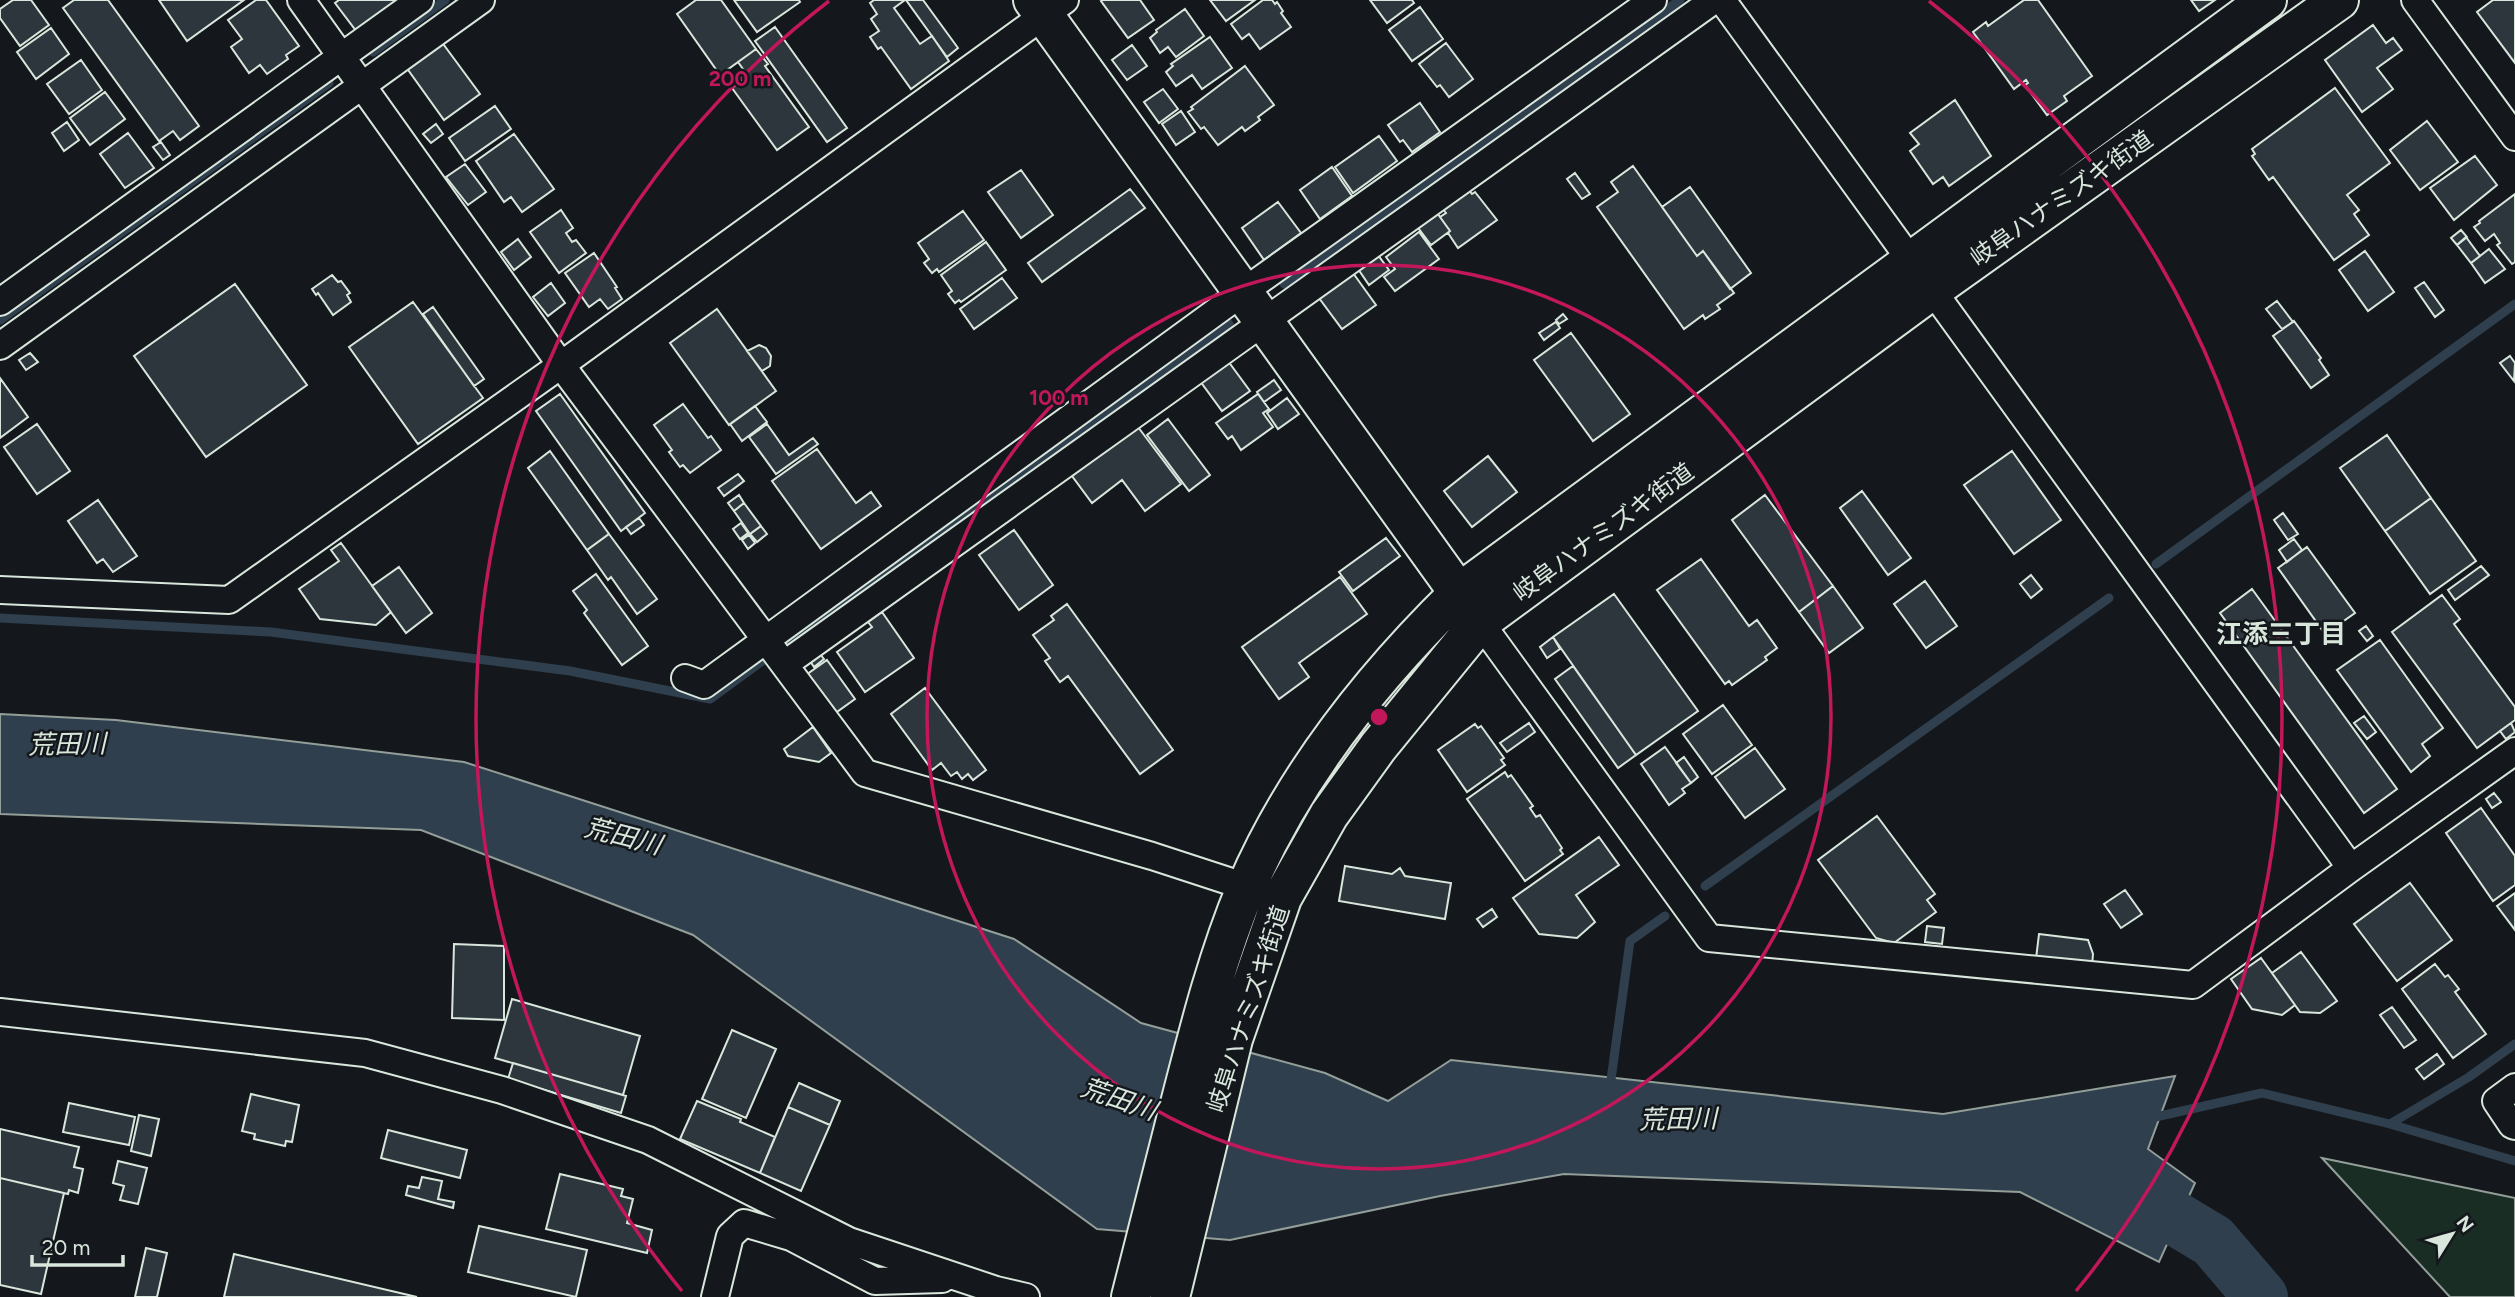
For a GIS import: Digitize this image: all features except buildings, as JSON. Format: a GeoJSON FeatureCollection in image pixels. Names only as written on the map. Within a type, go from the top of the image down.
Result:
{"type":"FeatureCollection","features":[{"type":"Feature","properties":{"kind":"main road","name":"岐阜ハナミズキ街道"},"geometry":{"type":"LineString","coordinates":[[1133,1288],[1201,1022],[1231,926],[1247,887],[1274,832],[1321,754],[1365,694],[1422,629],[1469,608],[1922,275],[2267,0]]}},
{"type":"Feature","properties":{"kind":"main road","name":"岐阜ハナミズキ街道"},"geometry":{"type":"LineString","coordinates":[[1922,275],[2339,0]]}},
{"type":"Feature","properties":{"kind":"main road"},"geometry":{"type":"LineString","coordinates":[[1047,5],[1254,306],[1469,608]]}},
{"type":"Feature","properties":{"kind":"main road","name":"岐阜ハナミズキ街道"},"geometry":{"type":"LineString","coordinates":[[1172,1290],[1233,1040],[1282,898],[1329,815],[1387,736],[1469,608]]}},
{"type":"Feature","properties":{"kind":"street"},"geometry":{"type":"LineString","coordinates":[[301,0],[561,365],[865,773],[1152,856],[1247,887]]}},
{"type":"Feature","properties":{"kind":"street"},"geometry":{"type":"LineString","coordinates":[[0,302],[420,0]]}},
{"type":"Feature","properties":{"kind":"street"},"geometry":{"type":"LineString","coordinates":[[0,346],[481,0]]}},
{"type":"Feature","properties":{"kind":"street"},"geometry":{"type":"LineString","coordinates":[[785,664],[1653,0]]}},
{"type":"Feature","properties":{"kind":"street"},"geometry":{"type":"LineString","coordinates":[[685,678],[704,685],[1254,306],[1714,0]]}},
{"type":"Feature","properties":{"kind":"street"},"geometry":{"type":"LineString","coordinates":[[1722,0],[2351,868]]}},
{"type":"Feature","properties":{"kind":"street"},"geometry":{"type":"LineString","coordinates":[[2415,0],[2515,137]]}},
{"type":"Feature","properties":{"kind":"street"},"geometry":{"type":"LineString","coordinates":[[0,590],[229,600],[561,365],[1047,5]]}},
{"type":"Feature","properties":{"kind":"street"},"geometry":{"type":"LineString","coordinates":[[1469,608],[1709,938],[2193,985],[2515,751]]}},
{"type":"Feature","properties":{"kind":"street"},"geometry":{"type":"LineString","coordinates":[[0,1012],[365,1053],[502,1090],[648,1140],[849,1241],[961,1279],[1026,1297]]}},
{"type":"Feature","properties":{"kind":"street"},"geometry":{"type":"LineString","coordinates":[[2515,1087],[2497,1101],[2515,1126]]}},
{"type":"Feature","properties":{"kind":"street"},"geometry":{"type":"LineString","coordinates":[[715,1297],[730,1236],[744,1223],[791,1237],[875,1281],[961,1279]]}},
{"type":"Feature","properties":{"kind":"green space"},"geometry":{"type":"Polygon","coordinates":[[[2322,1158],[2515,1198],[2515,1297],[2450,1297],[2322,1158]]]}},
{"type":"Feature","properties":{"kind":"water"},"geometry":{"type":"Polygon","coordinates":[[[0,714],[116,720],[464,762],[1014,939],[1141,1023],[1325,1073],[1388,1101],[1451,1060],[1943,1114],[2175,1076],[2148,1149],[2195,1183],[2159,1262],[2020,1192],[1564,1174],[1440,1196],[1230,1240],[1097,1229],[693,935],[421,830],[0,814],[0,714]]]}},
{"type":"Feature","properties":{"kind":"waterway"},"geometry":{"type":"LineString","coordinates":[[373,52],[445,0]]}},
{"type":"Feature","properties":{"kind":"waterway"},"geometry":{"type":"LineString","coordinates":[[1284,284],[1680,0]]}},
{"type":"Feature","properties":{"kind":"waterway"},"geometry":{"type":"LineString","coordinates":[[0,320],[329,83]]}},
{"type":"Feature","properties":{"kind":"waterway"},"geometry":{"type":"LineString","coordinates":[[2156,564],[2515,304]]}},
{"type":"Feature","properties":{"kind":"waterway"},"geometry":{"type":"LineString","coordinates":[[790,641],[1229,324]]}},
{"type":"Feature","properties":{"kind":"waterway"},"geometry":{"type":"LineString","coordinates":[[1705,886],[2109,598]]}},
{"type":"Feature","properties":{"kind":"waterway"},"geometry":{"type":"LineString","coordinates":[[0,618],[271,632],[570,671],[710,699],[765,659]]}},
{"type":"Feature","properties":{"kind":"waterway"},"geometry":{"type":"LineString","coordinates":[[1610,1087],[1630,941],[1665,916]]}},
{"type":"Feature","properties":{"kind":"waterway"},"geometry":{"type":"LineString","coordinates":[[2390,1124],[2469,1077],[2515,1044]]}},
{"type":"Feature","properties":{"kind":"waterway"},"geometry":{"type":"LineString","coordinates":[[2151,1118],[2262,1093],[2390,1124],[2515,1161]]}},
{"type":"Feature","properties":{"kind":"waterway","name":"荒田川"},"geometry":{"type":"LineString","coordinates":[[2115,1182],[2213,1241],[2261,1297]]}},
{"type":"Feature","properties":{"kind":"district","name":"江添三丁目"},"geometry":{"type":"Point","coordinates":[2281,634]}}]}
